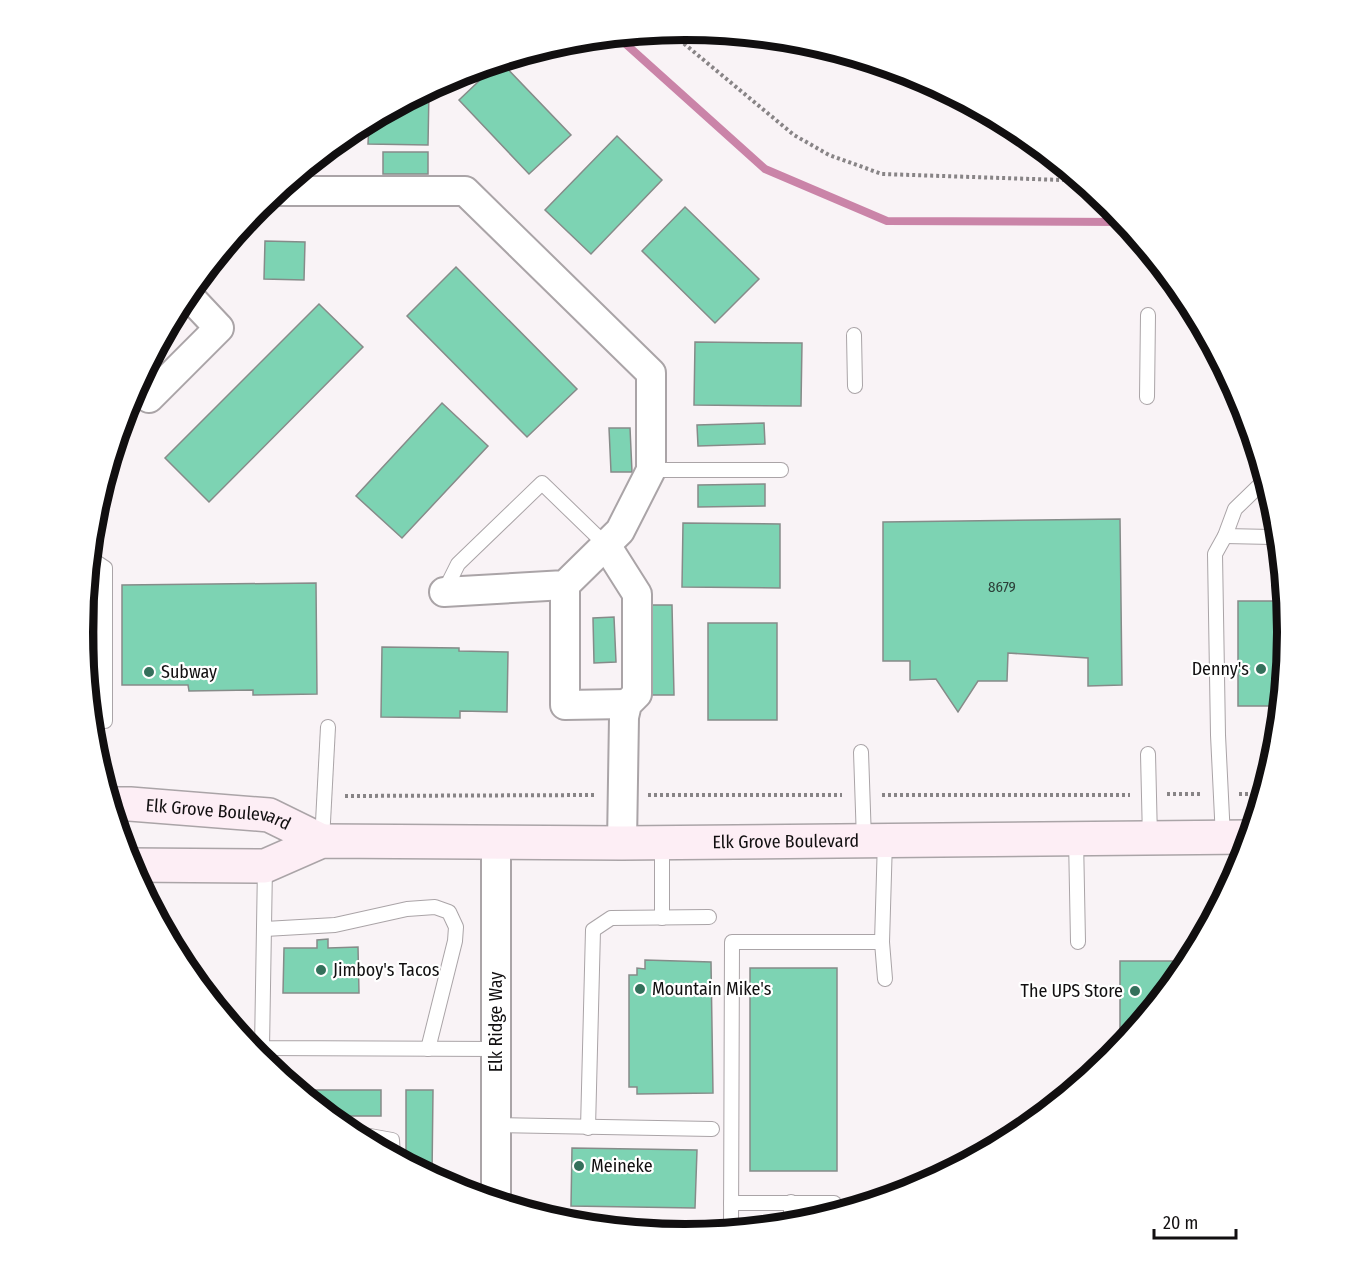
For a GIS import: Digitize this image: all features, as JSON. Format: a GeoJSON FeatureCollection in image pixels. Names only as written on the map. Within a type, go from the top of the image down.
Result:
{"type":"FeatureCollection","features":[{"type":"Feature","properties":{"kind":"main road","name":"Elk Grove Boulevard"},"geometry":{"type":"LineString","coordinates":[[118,804],[269,815],[322,841]]}},
{"type":"Feature","properties":{"kind":"main road","name":"Elk Grove Boulevard"},"geometry":{"type":"LineString","coordinates":[[140,864],[265,866],[322,841],[622,843],[1236,837]]}},
{"type":"Feature","properties":{"kind":"street"},"geometry":{"type":"LineString","coordinates":[[291,191],[465,191],[651,373],[651,470],[620,531],[565,585],[444,592]]}},
{"type":"Feature","properties":{"kind":"street"},"geometry":{"type":"LineString","coordinates":[[144,393],[149,398],[219,328],[194,302]]}},
{"type":"Feature","properties":{"kind":"street"},"geometry":{"type":"LineString","coordinates":[[606,545],[637,594],[637,694],[627,704],[624,717],[622,843]]}},
{"type":"Feature","properties":{"kind":"street"},"geometry":{"type":"LineString","coordinates":[[565,585],[566,705],[627,704]]}},
{"type":"Feature","properties":{"kind":"street","name":"Elk Ridge Way"},"geometry":{"type":"LineString","coordinates":[[496,843],[496,1193]]}},
{"type":"Feature","properties":{"kind":"lane"},"geometry":{"type":"LineString","coordinates":[[1147,397],[1148,315]]}},
{"type":"Feature","properties":{"kind":"lane"},"geometry":{"type":"LineString","coordinates":[[854,335],[855,386]]}},
{"type":"Feature","properties":{"kind":"lane"},"geometry":{"type":"LineString","coordinates":[[651,470],[781,470]]}},
{"type":"Feature","properties":{"kind":"lane"},"geometry":{"type":"LineString","coordinates":[[444,592],[458,564],[542,483],[606,545]]}},
{"type":"Feature","properties":{"kind":"lane"},"geometry":{"type":"LineString","coordinates":[[1236,837],[1222,794],[1218,735],[1215,554],[1226,536],[1235,508],[1259,486]]}},
{"type":"Feature","properties":{"kind":"lane"},"geometry":{"type":"LineString","coordinates":[[1226,536],[1269,537]]}},
{"type":"Feature","properties":{"kind":"lane"},"geometry":{"type":"LineString","coordinates":[[97,563],[105,568],[105,721]]}},
{"type":"Feature","properties":{"kind":"lane"},"geometry":{"type":"LineString","coordinates":[[322,841],[328,727]]}},
{"type":"Feature","properties":{"kind":"lane"},"geometry":{"type":"LineString","coordinates":[[861,752],[863,795],[874,840],[885,979]]}},
{"type":"Feature","properties":{"kind":"lane"},"geometry":{"type":"LineString","coordinates":[[1148,754],[1149,838]]}},
{"type":"Feature","properties":{"kind":"lane"},"geometry":{"type":"LineString","coordinates":[[1076,838],[1078,942]]}},
{"type":"Feature","properties":{"kind":"lane"},"geometry":{"type":"LineString","coordinates":[[662,842],[663,918]]}},
{"type":"Feature","properties":{"kind":"lane"},"geometry":{"type":"LineString","coordinates":[[262,1047],[265,866]]}},
{"type":"Feature","properties":{"kind":"lane"},"geometry":{"type":"LineString","coordinates":[[265,929],[335,926],[407,909],[435,907],[449,912],[456,927],[455,941],[428,1049]]}},
{"type":"Feature","properties":{"kind":"lane"},"geometry":{"type":"LineString","coordinates":[[588,1128],[593,930],[611,918],[709,917]]}},
{"type":"Feature","properties":{"kind":"lane"},"geometry":{"type":"LineString","coordinates":[[731,1222],[732,942],[882,942]]}},
{"type":"Feature","properties":{"kind":"lane"},"geometry":{"type":"LineString","coordinates":[[263,1048],[496,1049]]}},
{"type":"Feature","properties":{"kind":"lane"},"geometry":{"type":"LineString","coordinates":[[496,1125],[712,1129]]}},
{"type":"Feature","properties":{"kind":"lane"},"geometry":{"type":"LineString","coordinates":[[376,1137],[392,1140],[392,1147]]}},
{"type":"Feature","properties":{"kind":"lane"},"geometry":{"type":"LineString","coordinates":[[791,1202],[791,1214]]}},
{"type":"Feature","properties":{"kind":"lane"},"geometry":{"type":"LineString","coordinates":[[731,1203],[834,1203]]}},
{"type":"Feature","properties":{"kind":"path"},"geometry":{"type":"LineString","coordinates":[[680,40],[794,135],[829,155],[882,174],[1066,179]]}},
{"type":"Feature","properties":{"kind":"path"},"geometry":{"type":"LineString","coordinates":[[324,796],[1255,794]]}},
{"type":"Feature","properties":{"kind":"building"},"geometry":{"type":"Polygon","coordinates":[[[507,68],[571,135],[529,174],[459,100],[484,76],[507,68]]]}},
{"type":"Feature","properties":{"kind":"building"},"geometry":{"type":"Polygon","coordinates":[[[429,99],[428,145],[368,144],[369,132],[429,99]]]}},
{"type":"Feature","properties":{"kind":"building"},"geometry":{"type":"Polygon","coordinates":[[[617,136],[662,180],[591,254],[545,210],[617,136]]]}},
{"type":"Feature","properties":{"kind":"building"},"geometry":{"type":"Polygon","coordinates":[[[383,152],[428,152],[428,174],[383,174],[383,152]]]}},
{"type":"Feature","properties":{"kind":"building"},"geometry":{"type":"Polygon","coordinates":[[[685,207],[759,279],[715,323],[642,251],[685,207]]]}},
{"type":"Feature","properties":{"kind":"building"},"geometry":{"type":"Polygon","coordinates":[[[265,241],[305,242],[304,280],[264,279],[265,241]]]}},
{"type":"Feature","properties":{"kind":"building"},"geometry":{"type":"Polygon","coordinates":[[[456,267],[577,389],[527,437],[407,316],[456,267]]]}},
{"type":"Feature","properties":{"kind":"building"},"geometry":{"type":"Polygon","coordinates":[[[319,304],[363,347],[209,502],[165,458],[319,304]]]}},
{"type":"Feature","properties":{"kind":"building"},"geometry":{"type":"Polygon","coordinates":[[[695,342],[802,343],[801,406],[694,405],[695,342]]]}},
{"type":"Feature","properties":{"kind":"building"},"geometry":{"type":"Polygon","coordinates":[[[442,403],[488,446],[402,538],[356,496],[442,403]]]}},
{"type":"Feature","properties":{"kind":"building"},"geometry":{"type":"Polygon","coordinates":[[[764,423],[765,444],[698,446],[697,425],[764,423]]]}},
{"type":"Feature","properties":{"kind":"building"},"geometry":{"type":"Polygon","coordinates":[[[609,428],[630,428],[632,472],[611,472],[609,428]]]}},
{"type":"Feature","properties":{"kind":"building"},"geometry":{"type":"Polygon","coordinates":[[[765,484],[765,506],[698,507],[698,485],[765,484]]]}},
{"type":"Feature","properties":{"kind":"building"},"geometry":{"type":"Polygon","coordinates":[[[1120,519],[1122,685],[1088,686],[1088,658],[1008,653],[1007,681],[978,681],[958,712],[936,679],[910,680],[910,661],[883,661],[883,522],[1120,519]]]}},
{"type":"Feature","properties":{"kind":"building"},"geometry":{"type":"Polygon","coordinates":[[[683,523],[780,524],[780,588],[682,587],[683,523]]]}},
{"type":"Feature","properties":{"kind":"building"},"geometry":{"type":"Polygon","coordinates":[[[316,583],[317,694],[253,695],[253,690],[189,691],[188,685],[122,685],[122,585],[316,583]]]}},
{"type":"Feature","properties":{"kind":"building","name":"Denny's"},"geometry":{"type":"Polygon","coordinates":[[[1238,601],[1276,601],[1276,671],[1272,706],[1238,706],[1238,601]]]}},
{"type":"Feature","properties":{"kind":"building"},"geometry":{"type":"Polygon","coordinates":[[[650,605],[672,605],[674,695],[652,695],[650,605]]]}},
{"type":"Feature","properties":{"kind":"building"},"geometry":{"type":"Polygon","coordinates":[[[614,617],[616,662],[594,663],[593,618],[614,617]]]}},
{"type":"Feature","properties":{"kind":"building"},"geometry":{"type":"Polygon","coordinates":[[[708,623],[777,623],[777,720],[708,720],[708,623]]]}},
{"type":"Feature","properties":{"kind":"building"},"geometry":{"type":"Polygon","coordinates":[[[382,647],[459,648],[459,651],[508,652],[507,712],[460,711],[460,718],[381,717],[382,647]]]}},
{"type":"Feature","properties":{"kind":"building","name":"Jimboy's Tacos"},"geometry":{"type":"Polygon","coordinates":[[[328,939],[328,948],[358,947],[359,993],[283,993],[284,948],[317,948],[317,940],[328,939]]]}},
{"type":"Feature","properties":{"kind":"building"},"geometry":{"type":"Polygon","coordinates":[[[645,960],[711,962],[713,1093],[637,1094],[637,1087],[629,1087],[629,975],[637,975],[637,968],[645,969],[645,960]]]}},
{"type":"Feature","properties":{"kind":"building"},"geometry":{"type":"Polygon","coordinates":[[[1120,961],[1177,961],[1155,993],[1120,1034],[1120,961]]]}},
{"type":"Feature","properties":{"kind":"building"},"geometry":{"type":"Polygon","coordinates":[[[750,968],[837,968],[837,1171],[750,1171],[750,968]]]}},
{"type":"Feature","properties":{"kind":"building"},"geometry":{"type":"Polygon","coordinates":[[[310,1090],[381,1090],[381,1116],[344,1116],[310,1090]]]}},
{"type":"Feature","properties":{"kind":"building"},"geometry":{"type":"Polygon","coordinates":[[[406,1090],[433,1090],[432,1167],[406,1154],[406,1090]]]}},
{"type":"Feature","properties":{"kind":"building"},"geometry":{"type":"Polygon","coordinates":[[[572,1148],[697,1150],[695,1208],[571,1206],[572,1148]]]}},
{"type":"Feature","properties":{"kind":"waterway"},"geometry":{"type":"LineString","coordinates":[[626,44],[765,169],[887,221],[1111,222]]}},
{"type":"Feature","properties":{"kind":"place","name":"Denny's"},"geometry":{"type":"Point","coordinates":[1261,669]}},
{"type":"Feature","properties":{"kind":"place","name":"Subway"},"geometry":{"type":"Point","coordinates":[149,672]}},
{"type":"Feature","properties":{"kind":"place","name":"Jimboy's Tacos"},"geometry":{"type":"Point","coordinates":[321,970]}},
{"type":"Feature","properties":{"kind":"place","name":"Mountain Mike's"},"geometry":{"type":"Point","coordinates":[640,989]}},
{"type":"Feature","properties":{"kind":"place","name":"The UPS Store"},"geometry":{"type":"Point","coordinates":[1135,991]}},
{"type":"Feature","properties":{"kind":"place","name":"Meineke"},"geometry":{"type":"Point","coordinates":[579,1166]}}]}
